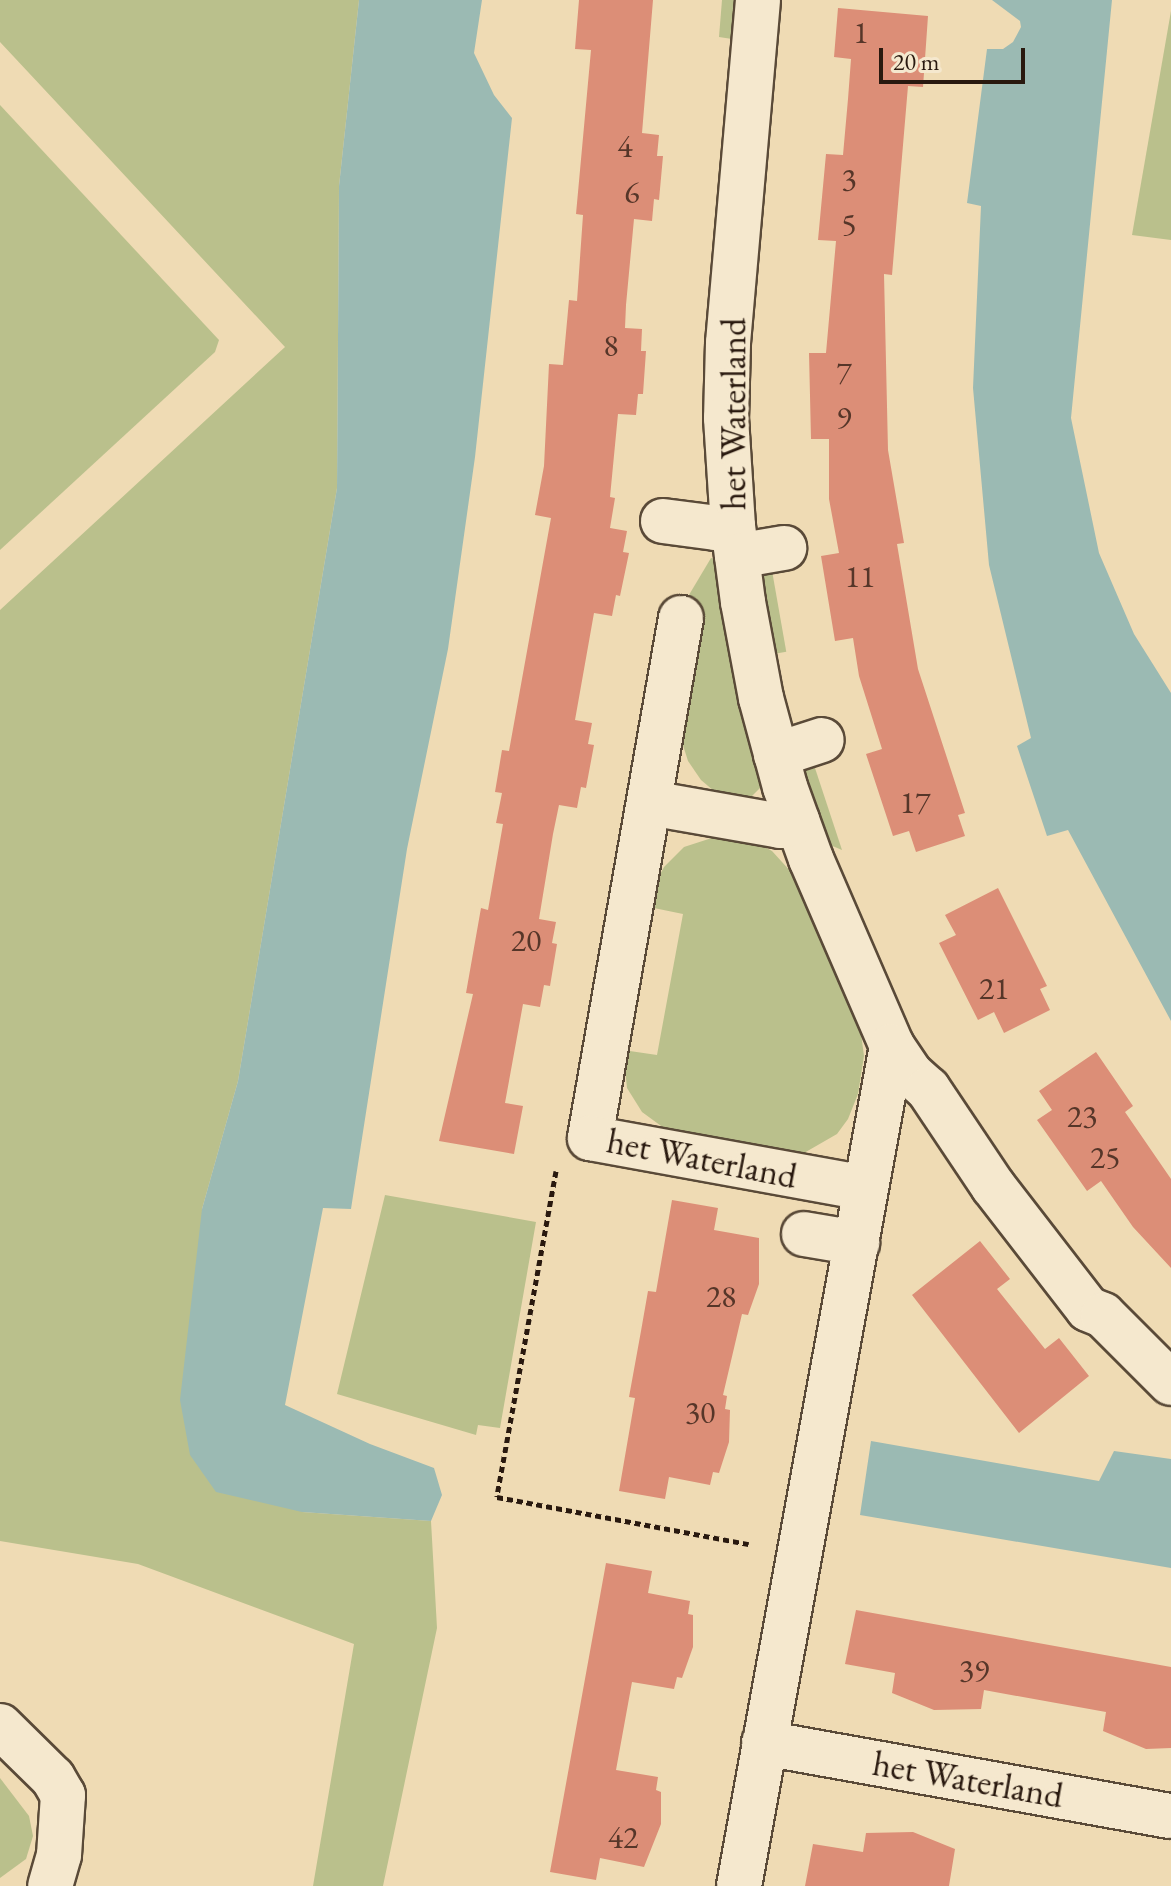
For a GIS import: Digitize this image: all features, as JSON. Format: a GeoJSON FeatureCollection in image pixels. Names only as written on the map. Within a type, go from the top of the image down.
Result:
{"type":"FeatureCollection","features":[{"type":"Feature","properties":{"kind":"street","name":"het Waterland"},"geometry":{"type":"LineString","coordinates":[[758,0],[728,343],[726,418],[735,541],[748,637],[776,755],[797,821],[892,1046],[910,1073],[928,1089],[993,1186],[1088,1309],[1103,1315],[1171,1383]]}},
{"type":"Feature","properties":{"kind":"street"},"geometry":{"type":"LineString","coordinates":[[663,521],[716,528],[735,541],[784,548]]}},
{"type":"Feature","properties":{"kind":"street","name":"het Waterland"},"geometry":{"type":"LineString","coordinates":[[681,618],[650,803],[578,1104],[590,1138],[865,1188]]}},
{"type":"Feature","properties":{"kind":"street"},"geometry":{"type":"LineString","coordinates":[[776,755],[822,740]]}},
{"type":"Feature","properties":{"kind":"street"},"geometry":{"type":"LineString","coordinates":[[650,803],[780,826],[797,821]]}},
{"type":"Feature","properties":{"kind":"street"},"geometry":{"type":"LineString","coordinates":[[739,1886],[892,1046]]}},
{"type":"Feature","properties":{"kind":"street"},"geometry":{"type":"LineString","coordinates":[[804,1234],[857,1243]]}},
{"type":"Feature","properties":{"kind":"street"},"geometry":{"type":"LineString","coordinates":[[0,1726],[53,1778],[63,1795],[59,1855],[50,1886]]}},
{"type":"Feature","properties":{"kind":"street","name":"het Waterland"},"geometry":{"type":"LineString","coordinates":[[764,1743],[1171,1816]]}},
{"type":"Feature","properties":{"kind":"path"},"geometry":{"type":"LineString","coordinates":[[558,1158],[497,1497],[749,1544]]}},
{"type":"Feature","properties":{"kind":"green space"},"geometry":{"type":"Polygon","coordinates":[[[0,0],[359,0],[339,186],[337,488],[238,1081],[202,1209],[302,1512],[431,1521],[437,1628],[383,1886],[313,1886],[354,1644],[138,1564],[0,1541],[0,610],[285,347],[0,42],[0,0]]]}},
{"type":"Feature","properties":{"kind":"green space"},"geometry":{"type":"Polygon","coordinates":[[[722,0],[744,0],[741,33],[732,39],[719,37],[722,0]]]}},
{"type":"Feature","properties":{"kind":"green space"},"geometry":{"type":"Polygon","coordinates":[[[1171,11],[1171,240],[1132,235],[1171,11]]]}},
{"type":"Feature","properties":{"kind":"green space"},"geometry":{"type":"Polygon","coordinates":[[[0,105],[219,340],[215,352],[0,550],[0,105]]]}},
{"type":"Feature","properties":{"kind":"green space"},"geometry":{"type":"Polygon","coordinates":[[[711,558],[718,560],[762,786],[748,800],[737,801],[714,791],[701,780],[688,761],[682,742],[680,610],[711,558]]]}},
{"type":"Feature","properties":{"kind":"green space"},"geometry":{"type":"Polygon","coordinates":[[[771,565],[786,652],[771,654],[755,568],[771,565]]]}},
{"type":"Feature","properties":{"kind":"green space"},"geometry":{"type":"Polygon","coordinates":[[[813,762],[842,850],[823,842],[798,767],[813,762]]]}},
{"type":"Feature","properties":{"kind":"green space"},"geometry":{"type":"Polygon","coordinates":[[[721,835],[756,842],[772,851],[792,873],[860,1026],[864,1056],[858,1094],[848,1119],[837,1134],[804,1153],[779,1154],[668,1131],[642,1112],[627,1088],[623,1050],[657,1055],[683,914],[649,907],[654,886],[664,867],[684,847],[721,835]]]}},
{"type":"Feature","properties":{"kind":"green space"},"geometry":{"type":"Polygon","coordinates":[[[385,1195],[536,1222],[500,1428],[478,1425],[476,1435],[337,1394],[385,1195]]]}},
{"type":"Feature","properties":{"kind":"green space"},"geometry":{"type":"Polygon","coordinates":[[[0,1778],[29,1816],[33,1836],[26,1859],[0,1878],[0,1778]]]}},
{"type":"Feature","properties":{"kind":"water"},"geometry":{"type":"Polygon","coordinates":[[[359,0],[482,0],[474,53],[494,95],[512,118],[475,457],[448,649],[407,849],[351,1209],[323,1208],[285,1405],[370,1444],[434,1468],[442,1495],[431,1521],[302,1512],[216,1492],[190,1455],[180,1400],[202,1209],[238,1081],[337,488],[339,186],[359,0]]]}},
{"type":"Feature","properties":{"kind":"water"},"geometry":{"type":"Polygon","coordinates":[[[992,0],[1112,0],[1071,418],[1099,553],[1134,634],[1171,693],[1171,1021],[1068,830],[1047,836],[1017,746],[1031,738],[989,565],[973,388],[981,206],[967,203],[987,49],[1003,49],[1013,42],[1021,27],[1020,21],[992,0]]]}},
{"type":"Feature","properties":{"kind":"water"},"geometry":{"type":"Polygon","coordinates":[[[871,1441],[1099,1481],[1114,1451],[1171,1459],[1171,1568],[860,1515],[871,1441]]]}},
{"type":"Feature","properties":{"kind":"building"},"geometry":{"type":"Polygon","coordinates":[[[579,0],[653,0],[642,133],[659,135],[657,156],[663,156],[659,200],[654,199],[652,221],[634,219],[626,305],[625,328],[642,329],[641,351],[646,351],[643,394],[638,394],[636,415],[618,414],[610,497],[615,498],[610,528],[627,531],[623,552],[629,553],[620,596],[616,595],[612,616],[594,613],[575,720],[592,723],[588,744],[594,745],[586,788],[581,787],[577,808],[559,805],[553,834],[539,919],[556,922],[552,943],[557,944],[550,986],[544,985],[540,1007],[523,1004],[505,1103],[523,1106],[514,1154],[439,1141],[473,994],[466,993],[481,908],[488,910],[503,824],[496,823],[502,793],[495,792],[502,750],[509,751],[551,518],[535,515],[544,466],[549,364],[563,365],[569,300],[577,301],[583,215],[576,214],[591,50],[575,49],[579,0]]]}},
{"type":"Feature","properties":{"kind":"building"},"geometry":{"type":"Polygon","coordinates":[[[838,8],[928,16],[923,87],[908,86],[892,275],[884,274],[888,450],[904,543],[897,544],[918,669],[965,813],[958,815],[965,836],[916,852],[909,831],[893,836],[866,754],[882,749],[859,676],[853,638],[835,641],[821,556],[839,553],[829,499],[829,439],[811,439],[809,353],[826,353],[836,241],[818,240],[826,154],[843,155],[848,99],[851,59],[834,57],[838,8]]]}},
{"type":"Feature","properties":{"kind":"building"},"geometry":{"type":"Polygon","coordinates":[[[998,888],[1047,986],[1040,989],[1050,1010],[1004,1033],[994,1012],[978,1020],[939,943],[956,935],[945,915],[998,888]]]}},
{"type":"Feature","properties":{"kind":"building"},"geometry":{"type":"Polygon","coordinates":[[[1096,1052],[1133,1106],[1125,1112],[1171,1179],[1171,1268],[1133,1227],[1101,1181],[1087,1191],[1037,1120],[1052,1110],[1039,1091],[1096,1052]]]}},
{"type":"Feature","properties":{"kind":"building"},"geometry":{"type":"Polygon","coordinates":[[[672,1200],[718,1208],[714,1230],[759,1238],[759,1284],[748,1315],[742,1314],[723,1395],[727,1396],[725,1409],[730,1410],[729,1442],[719,1473],[713,1472],[710,1485],[669,1477],[665,1499],[619,1491],[635,1398],[629,1397],[648,1291],[656,1292],[672,1200]]]}},
{"type":"Feature","properties":{"kind":"building"},"geometry":{"type":"Polygon","coordinates":[[[980,1241],[1010,1279],[997,1289],[1045,1349],[1059,1338],[1089,1376],[1019,1433],[912,1295],[980,1241]]]}},
{"type":"Feature","properties":{"kind":"building"},"geometry":{"type":"Polygon","coordinates":[[[606,1563],[652,1571],[648,1593],[690,1601],[688,1614],[693,1615],[693,1647],[682,1678],[677,1677],[674,1689],[632,1682],[616,1770],[658,1777],[656,1790],[661,1792],[661,1824],[644,1867],[600,1858],[596,1880],[550,1872],[606,1563]]]}},
{"type":"Feature","properties":{"kind":"building"},"geometry":{"type":"Polygon","coordinates":[[[856,1610],[1171,1667],[1171,1748],[1146,1749],[1103,1731],[1106,1712],[984,1690],[981,1709],[934,1710],[892,1693],[895,1673],[845,1664],[856,1610]]]}},
{"type":"Feature","properties":{"kind":"building"},"geometry":{"type":"Polygon","coordinates":[[[913,1832],[955,1849],[949,1886],[805,1886],[813,1844],[863,1852],[866,1833],[913,1832]]]}}]}
